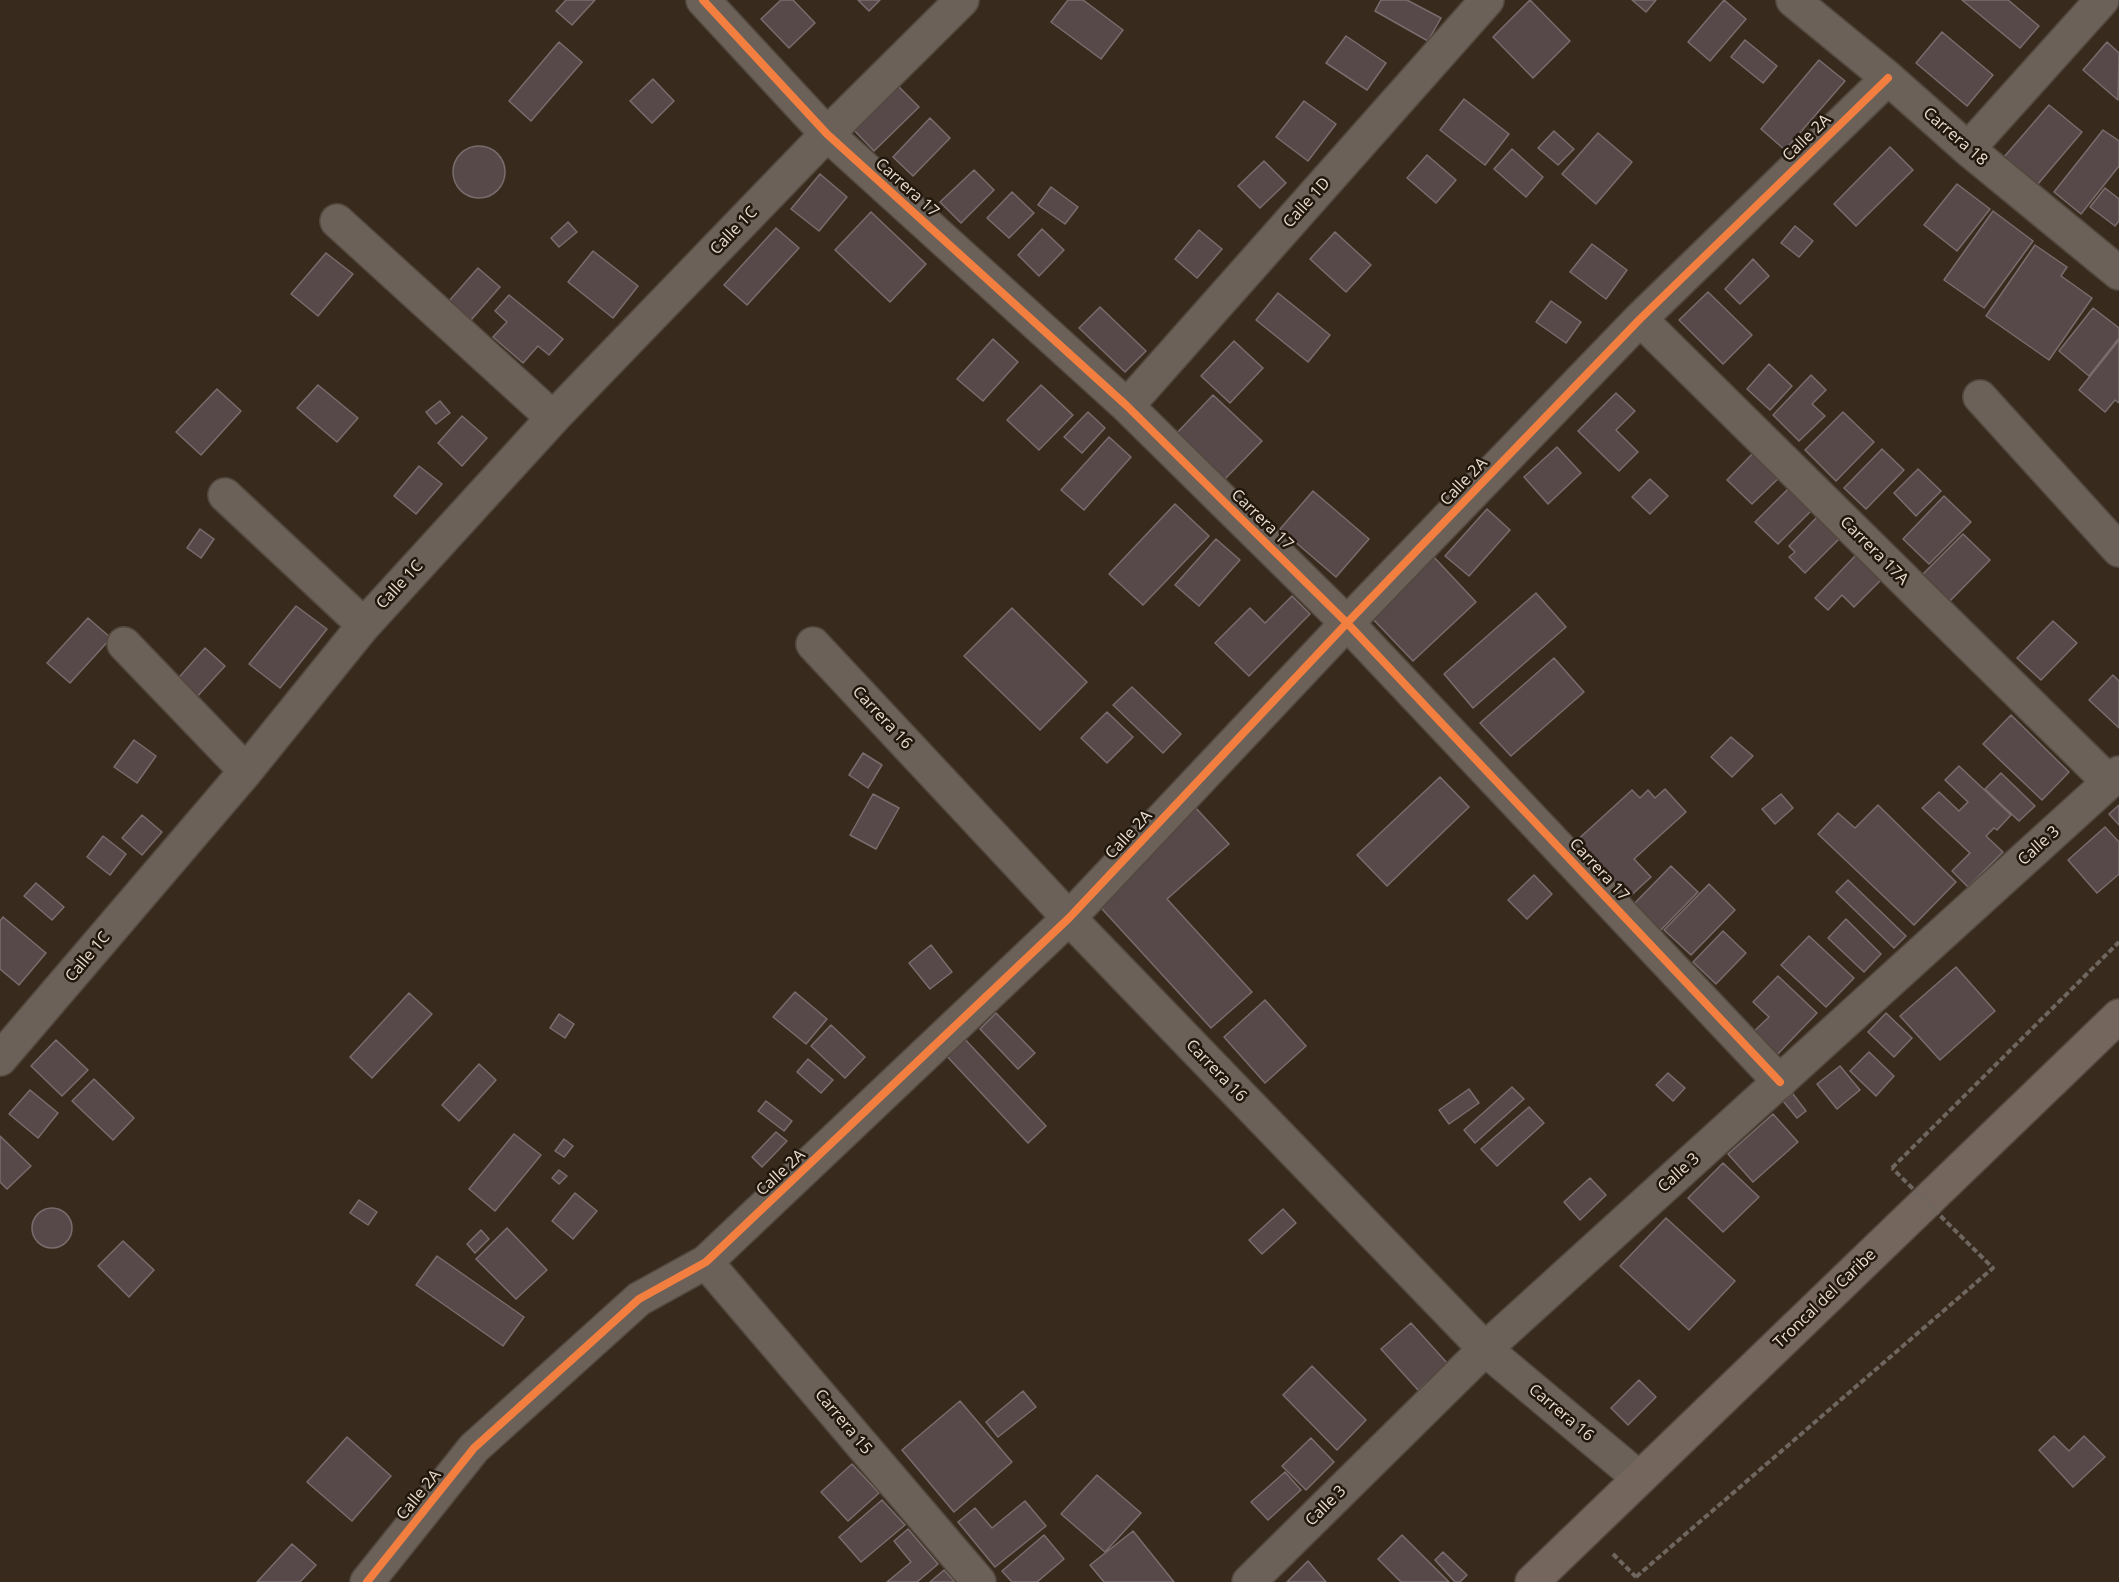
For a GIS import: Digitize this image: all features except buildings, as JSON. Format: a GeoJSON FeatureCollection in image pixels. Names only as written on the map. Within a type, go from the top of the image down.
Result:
{"type":"FeatureCollection","features":[{"type":"Feature","properties":{"kind":"highway","name":"Troncal del Caribe"},"geometry":{"type":"LineString","coordinates":[[1532,1582],[2119,1016]]}},
{"type":"Feature","properties":{"kind":"street","name":"Carrera 17"},"geometry":{"type":"LineString","coordinates":[[703,0],[827,134],[1127,406],[1347,622],[1780,1082]]}},
{"type":"Feature","properties":{"kind":"street","name":"Calle 1D"},"geometry":{"type":"LineString","coordinates":[[1127,406],[1486,0]]}},
{"type":"Feature","properties":{"kind":"street","name":"Carrera 18"},"geometry":{"type":"LineString","coordinates":[[1792,0],[2119,273]]}},
{"type":"Feature","properties":{"kind":"street"},"geometry":{"type":"LineString","coordinates":[[1968,149],[2102,0]]}},
{"type":"Feature","properties":{"kind":"street","name":"Calle 1C"},"geometry":{"type":"LineString","coordinates":[[0,1059],[246,771],[364,625],[553,418],[953,3]]}},
{"type":"Feature","properties":{"kind":"street","name":"Calle 2A"},"geometry":{"type":"LineString","coordinates":[[367,1582],[474,1448],[639,1299],[706,1262],[1068,918],[1347,622],[1640,319],[1888,78]]}},
{"type":"Feature","properties":{"kind":"street"},"geometry":{"type":"LineString","coordinates":[[337,221],[553,418]]}},
{"type":"Feature","properties":{"kind":"street","name":"Carrera 17A"},"geometry":{"type":"LineString","coordinates":[[1640,319],[2114,778]]}},
{"type":"Feature","properties":{"kind":"street"},"geometry":{"type":"LineString","coordinates":[[1980,397],[2119,550]]}},
{"type":"Feature","properties":{"kind":"street"},"geometry":{"type":"LineString","coordinates":[[225,495],[364,625]]}},
{"type":"Feature","properties":{"kind":"street"},"geometry":{"type":"LineString","coordinates":[[124,644],[246,771]]}},
{"type":"Feature","properties":{"kind":"street","name":"Carrera 16"},"geometry":{"type":"LineString","coordinates":[[813,644],[1068,918],[1485,1349],[1639,1478]]}},
{"type":"Feature","properties":{"kind":"street","name":"Calle 3"},"geometry":{"type":"LineString","coordinates":[[1248,1582],[1485,1349],[2114,778]]}},
{"type":"Feature","properties":{"kind":"street","name":"Carrera 15"},"geometry":{"type":"LineString","coordinates":[[706,1262],[979,1582]]}},
{"type":"Feature","properties":{"kind":"path"},"geometry":{"type":"LineString","coordinates":[[1636,1577],[1993,1268],[1892,1168],[2119,942]]}},
{"type":"Feature","properties":{"kind":"cycle path"},"geometry":{"type":"LineString","coordinates":[[703,0],[827,134],[1127,406],[1347,623],[1780,1082]]}},
{"type":"Feature","properties":{"kind":"cycle path"},"geometry":{"type":"LineString","coordinates":[[367,1582],[474,1448],[639,1299],[706,1262],[1069,918],[1347,623],[1640,319],[1888,78]]}}]}
